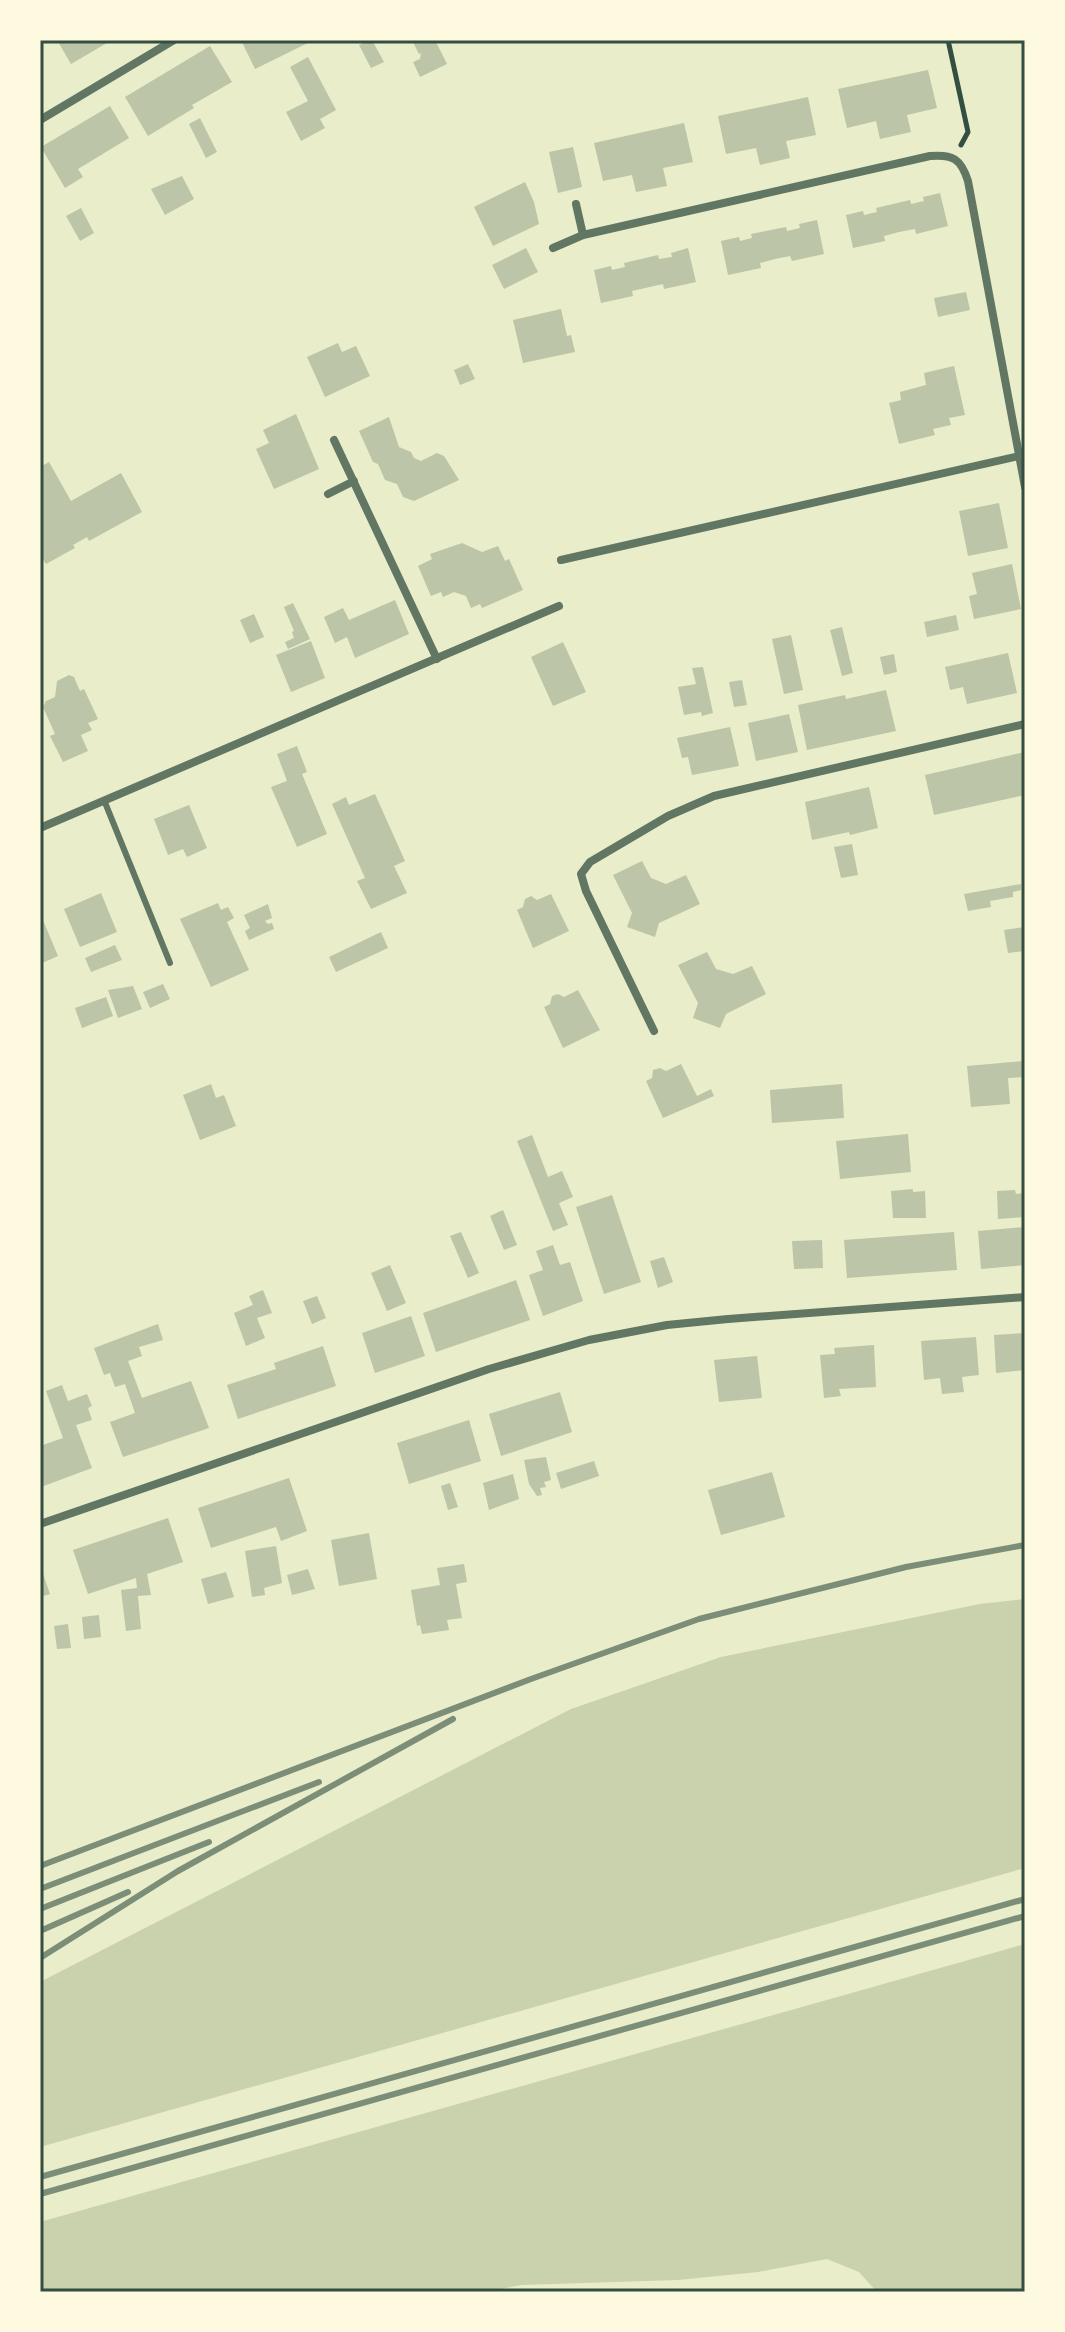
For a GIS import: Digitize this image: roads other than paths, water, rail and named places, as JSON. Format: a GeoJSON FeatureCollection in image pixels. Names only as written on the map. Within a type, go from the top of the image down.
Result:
{"type":"FeatureCollection","features":[{"type":"Feature","properties":{"kind":"street"},"geometry":{"type":"LineString","coordinates":[[40,120],[174,40]]}},
{"type":"Feature","properties":{"kind":"street"},"geometry":{"type":"LineString","coordinates":[[553,248],[583,235],[930,156],[948,154],[955,157],[968,181],[1025,487]]}},
{"type":"Feature","properties":{"kind":"street"},"geometry":{"type":"LineString","coordinates":[[576,204],[583,235]]}},
{"type":"Feature","properties":{"kind":"street"},"geometry":{"type":"LineString","coordinates":[[334,440],[437,659]]}},
{"type":"Feature","properties":{"kind":"street"},"geometry":{"type":"LineString","coordinates":[[561,560],[1019,456]]}},
{"type":"Feature","properties":{"kind":"street"},"geometry":{"type":"LineString","coordinates":[[328,494],[354,481]]}},
{"type":"Feature","properties":{"kind":"street"},"geometry":{"type":"LineString","coordinates":[[40,828],[559,606]]}},
{"type":"Feature","properties":{"kind":"street"},"geometry":{"type":"LineString","coordinates":[[654,1031],[586,891],[581,874],[590,862],[668,816],[714,796],[1025,724]]}},
{"type":"Feature","properties":{"kind":"street"},"geometry":{"type":"LineString","coordinates":[[40,1524],[489,1369],[589,1340],[697,1322],[1025,1297]]}},
{"type":"Feature","properties":{"kind":"lane"},"geometry":{"type":"LineString","coordinates":[[104,800],[170,963]]}},
{"type":"Feature","properties":{"kind":"railway"},"geometry":{"type":"LineString","coordinates":[[40,1866],[531,1679],[699,1619],[906,1567],[1025,1545]]}},
{"type":"Feature","properties":{"kind":"railway"},"geometry":{"type":"LineString","coordinates":[[40,1958],[178,1871],[453,1719]]}},
{"type":"Feature","properties":{"kind":"railway"},"geometry":{"type":"LineString","coordinates":[[40,1889],[319,1782]]}},
{"type":"Feature","properties":{"kind":"railway"},"geometry":{"type":"LineString","coordinates":[[40,1909],[209,1842]]}},
{"type":"Feature","properties":{"kind":"railway"},"geometry":{"type":"LineString","coordinates":[[40,1931],[128,1892]]}},
{"type":"Feature","properties":{"kind":"railway"},"geometry":{"type":"LineString","coordinates":[[40,2177],[1025,1899]]}},
{"type":"Feature","properties":{"kind":"railway"},"geometry":{"type":"LineString","coordinates":[[40,2194],[1025,1916]]}}]}
